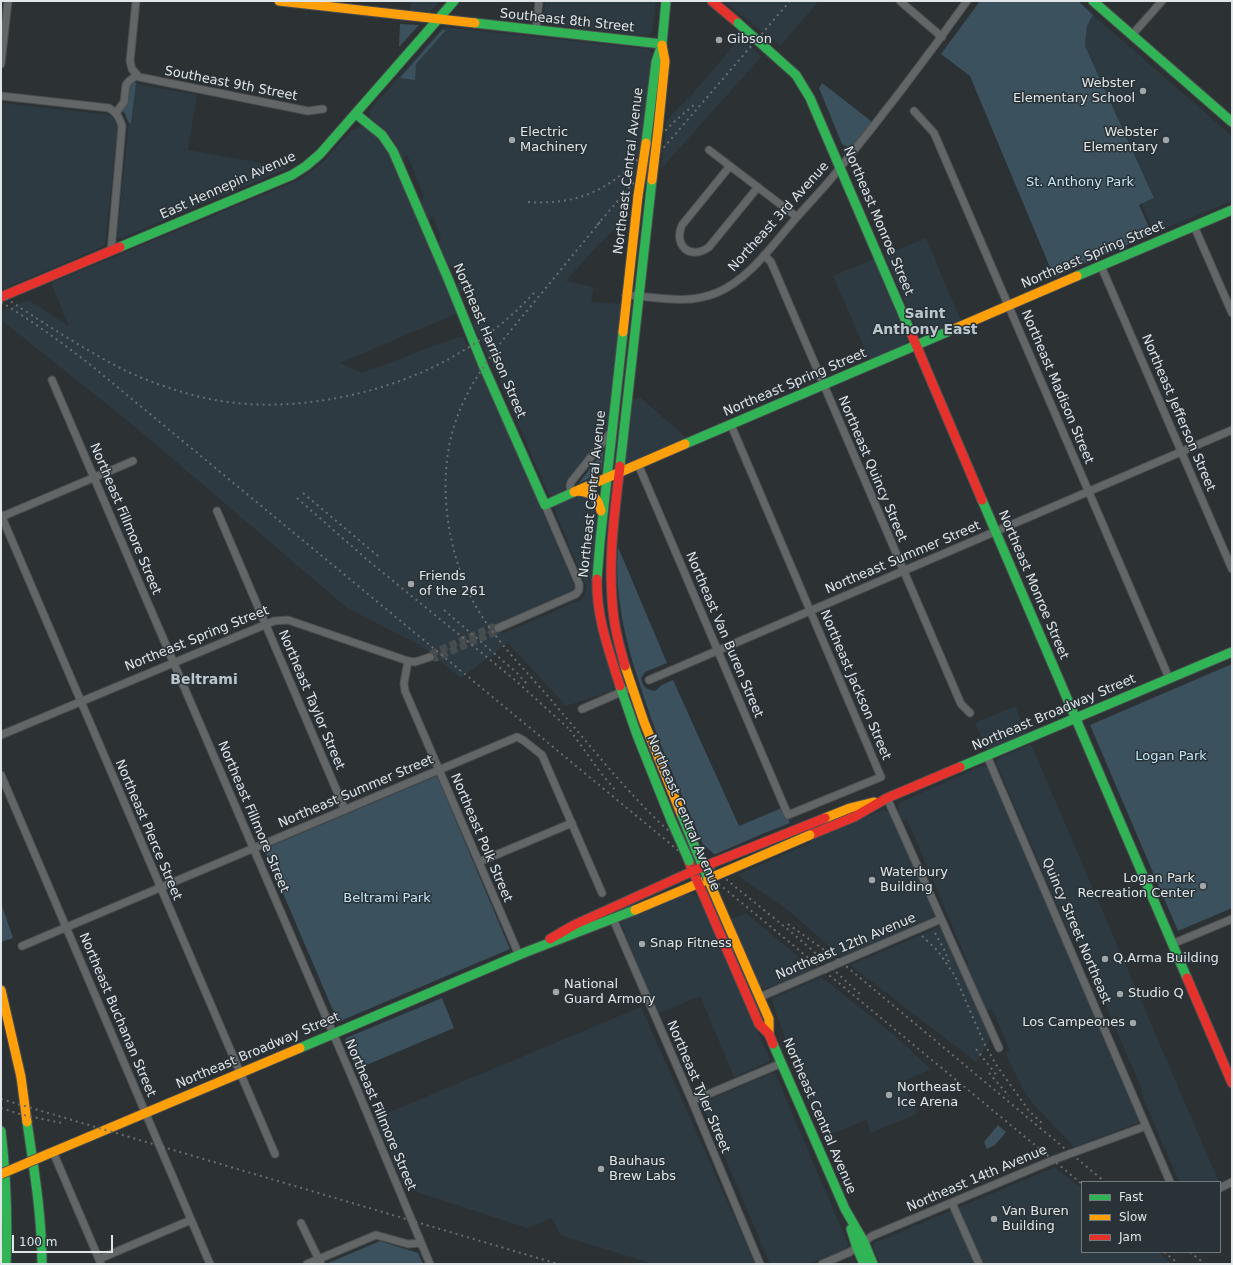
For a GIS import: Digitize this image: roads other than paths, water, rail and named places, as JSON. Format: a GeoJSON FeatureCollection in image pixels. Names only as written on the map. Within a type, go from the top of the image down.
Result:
{"type":"FeatureCollection","features":[{"type":"Feature","properties":{"kind":"main road","name":"Southeast 8th Street"},"geometry":{"type":"LineString","coordinates":[[279,1],[662,44]]}},
{"type":"Feature","properties":{"kind":"main road","name":"East Hennepin Avenue"},"geometry":{"type":"LineString","coordinates":[[1,297],[292,175],[306,166],[314,160],[356,114],[454,1]]}},
{"type":"Feature","properties":{"kind":"main road","name":"Northeast Central Avenue"},"geometry":{"type":"LineString","coordinates":[[666,1],[662,44],[656,62],[626,295],[622,346],[598,560],[598,603],[606,643],[639,744],[758,1024],[769,1034],[782,1062],[860,1245],[864,1264]]}},
{"type":"Feature","properties":{"kind":"main road","name":"Northeast Monroe Street"},"geometry":{"type":"LineString","coordinates":[[712,1],[796,75],[810,98],[1232,1083]]}},
{"type":"Feature","properties":{"kind":"main road"},"geometry":{"type":"LineString","coordinates":[[1093,1],[1232,122]]}},
{"type":"Feature","properties":{"kind":"main road","name":"Northeast Central Avenue"},"geometry":{"type":"LineString","coordinates":[[662,44],[665,61],[611,547],[611,593],[618,638],[631,688],[650,740],[708,879],[760,997],[769,1020],[769,1034]]}},
{"type":"Feature","properties":{"kind":"main road","name":"Northeast Harrison Street"},"geometry":{"type":"LineString","coordinates":[[356,114],[382,136],[393,151],[545,505]]}},
{"type":"Feature","properties":{"kind":"main road","name":"Northeast Spring Street"},"geometry":{"type":"LineString","coordinates":[[545,505],[1232,210]]}},
{"type":"Feature","properties":{"kind":"main road"},"geometry":{"type":"LineString","coordinates":[[574,492],[585,491],[597,498],[601,510],[602,521]]}},
{"type":"Feature","properties":{"kind":"main road","name":"Northeast Broadway Street"},"geometry":{"type":"LineString","coordinates":[[1,1174],[522,954],[613,919],[810,836],[854,817],[887,798],[1232,652]]}},
{"type":"Feature","properties":{"kind":"main road","name":"Northeast Broadway Street"},"geometry":{"type":"LineString","coordinates":[[522,954],[574,925],[693,871],[850,808],[887,798]]}},
{"type":"Feature","properties":{"kind":"main road"},"geometry":{"type":"LineString","coordinates":[[1,990],[21,1077],[35,1176],[42,1245],[42,1264]]}},
{"type":"Feature","properties":{"kind":"main road"},"geometry":{"type":"LineString","coordinates":[[1,1131],[6,1202],[6,1264]]}},
{"type":"Feature","properties":{"kind":"main road","name":"Northeast Central Avenue"},"geometry":{"type":"LineString","coordinates":[[860,1245],[873,1264]]}},
{"type":"Feature","properties":{"kind":"street"},"geometry":{"type":"LineString","coordinates":[[1,64],[8,1]]}},
{"type":"Feature","properties":{"kind":"street"},"geometry":{"type":"LineString","coordinates":[[116,113],[124,102],[126,85],[137,75],[132,69],[130,61],[136,1]]}},
{"type":"Feature","properties":{"kind":"street"},"geometry":{"type":"LineString","coordinates":[[536,30],[539,1]]}},
{"type":"Feature","properties":{"kind":"street"},"geometry":{"type":"LineString","coordinates":[[900,1],[942,37]]}},
{"type":"Feature","properties":{"kind":"street","name":"Northeast 3rd Avenue"},"geometry":{"type":"LineString","coordinates":[[626,295],[684,300],[717,293],[735,283],[745,275],[764,256],[840,167],[942,37],[967,1]]}},
{"type":"Feature","properties":{"kind":"street"},"geometry":{"type":"LineString","coordinates":[[1132,35],[1162,1]]}},
{"type":"Feature","properties":{"kind":"street","name":"Southeast 9th Street"},"geometry":{"type":"LineString","coordinates":[[137,75],[145,79],[308,111],[323,109]]}},
{"type":"Feature","properties":{"kind":"street"},"geometry":{"type":"LineString","coordinates":[[1,96],[109,108],[120,118],[122,126],[111,251]]}},
{"type":"Feature","properties":{"kind":"street","name":"Northeast Madison Street"},"geometry":{"type":"LineString","coordinates":[[914,111],[934,133],[1169,678]]}},
{"type":"Feature","properties":{"kind":"street"},"geometry":{"type":"LineString","coordinates":[[709,150],[797,217]]}},
{"type":"Feature","properties":{"kind":"street"},"geometry":{"type":"LineString","coordinates":[[730,166],[682,224],[679,232],[679,239],[687,251],[695,253],[704,251],[709,247],[758,186]]}},
{"type":"Feature","properties":{"kind":"street"},"geometry":{"type":"LineString","coordinates":[[1194,226],[1232,313]]}},
{"type":"Feature","properties":{"kind":"street","name":"Northeast Quincy Street"},"geometry":{"type":"LineString","coordinates":[[764,256],[770,262],[960,704],[970,713]]}},
{"type":"Feature","properties":{"kind":"street","name":"Northeast Jefferson Street"},"geometry":{"type":"LineString","coordinates":[[1101,266],[1232,569]]}},
{"type":"Feature","properties":{"kind":"street","name":"Northeast Fillmore Street"},"geometry":{"type":"LineString","coordinates":[[52,380],[333,1033],[430,1264]]}},
{"type":"Feature","properties":{"kind":"street","name":"Northeast Jackson Street"},"geometry":{"type":"LineString","coordinates":[[731,425],[881,777],[788,815]]}},
{"type":"Feature","properties":{"kind":"street"},"geometry":{"type":"LineString","coordinates":[[574,492],[570,486],[571,482],[612,430]]}},
{"type":"Feature","properties":{"kind":"street","name":"Northeast Summer Street"},"geometry":{"type":"LineString","coordinates":[[649,680],[1232,430]]}},
{"type":"Feature","properties":{"kind":"street"},"geometry":{"type":"LineString","coordinates":[[1,516],[133,461]]}},
{"type":"Feature","properties":{"kind":"street","name":"Northeast Van Buren Street"},"geometry":{"type":"LineString","coordinates":[[638,464],[788,815]]}},
{"type":"Feature","properties":{"kind":"street","name":"Northeast Harrison Street"},"geometry":{"type":"LineString","coordinates":[[498,628],[576,594],[579,590],[579,584],[545,505]]}},
{"type":"Feature","properties":{"kind":"street","name":"Northeast Taylor Street"},"geometry":{"type":"LineString","coordinates":[[217,511],[345,810]]}},
{"type":"Feature","properties":{"kind":"street","name":"Northeast Pierce Street"},"geometry":{"type":"LineString","coordinates":[[1,516],[274,1154]]}},
{"type":"Feature","properties":{"kind":"street","name":"Northeast Spring Street"},"geometry":{"type":"LineString","coordinates":[[1,735],[173,662],[278,620],[288,620],[408,661],[416,662],[430,657]]}},
{"type":"Feature","properties":{"kind":"street","name":"Northeast Polk Street"},"geometry":{"type":"LineString","coordinates":[[408,661],[404,683],[406,691],[479,862],[522,954]]}},
{"type":"Feature","properties":{"kind":"street"},"geometry":{"type":"LineString","coordinates":[[582,709],[631,688]]}},
{"type":"Feature","properties":{"kind":"street","name":"Northeast Summer Street"},"geometry":{"type":"LineString","coordinates":[[22,946],[517,737],[542,755],[572,822]]}},
{"type":"Feature","properties":{"kind":"street","name":"Quincy Street Northeast"},"geometry":{"type":"LineString","coordinates":[[987,756],[1170,1181]]}},
{"type":"Feature","properties":{"kind":"street","name":"Northeast Buchanan Street"},"geometry":{"type":"LineString","coordinates":[[1,775],[210,1264]]}},
{"type":"Feature","properties":{"kind":"street"},"geometry":{"type":"LineString","coordinates":[[887,798],[1000,1048]]}},
{"type":"Feature","properties":{"kind":"street"},"geometry":{"type":"LineString","coordinates":[[479,862],[572,822],[602,893]]}},
{"type":"Feature","properties":{"kind":"street","name":"Northeast Tyler Street"},"geometry":{"type":"LineString","coordinates":[[613,919],[692,1101],[760,1264]]}},
{"type":"Feature","properties":{"kind":"street","name":"Northeast 12th Avenue"},"geometry":{"type":"LineString","coordinates":[[760,997],[941,919]]}},
{"type":"Feature","properties":{"kind":"street"},"geometry":{"type":"LineString","coordinates":[[1172,944],[1232,919]]}},
{"type":"Feature","properties":{"kind":"street"},"geometry":{"type":"LineString","coordinates":[[692,1101],[782,1062]]}},
{"type":"Feature","properties":{"kind":"street","name":"Northeast 14th Avenue"},"geometry":{"type":"LineString","coordinates":[[822,1264],[846,1254],[872,1236],[1052,1160],[1146,1126]]}},
{"type":"Feature","properties":{"kind":"street"},"geometry":{"type":"LineString","coordinates":[[51,1153],[100,1262],[191,1220]]}},
{"type":"Feature","properties":{"kind":"street"},"geometry":{"type":"LineString","coordinates":[[1221,1188],[1232,1182]]}},
{"type":"Feature","properties":{"kind":"street"},"geometry":{"type":"LineString","coordinates":[[952,1203],[979,1264]]}},
{"type":"Feature","properties":{"kind":"street"},"geometry":{"type":"LineString","coordinates":[[301,1222],[320,1262]]}},
{"type":"Feature","properties":{"kind":"street"},"geometry":{"type":"LineString","coordinates":[[307,1264],[320,1262],[376,1235],[408,1244],[421,1243]]}},
{"type":"Feature","properties":{"kind":"tunnel"},"geometry":{"type":"LineString","coordinates":[[492,627],[498,628],[493,633],[436,658],[430,657],[433,653],[492,627]]}},
{"type":"Feature","properties":{"kind":"railway"},"geometry":{"type":"LineString","coordinates":[[597,225],[790,1]]}},
{"type":"Feature","properties":{"kind":"railway"},"geometry":{"type":"LineString","coordinates":[[528,202],[573,199],[600,189],[624,172],[673,123],[696,103]]}},
{"type":"Feature","properties":{"kind":"railway"},"geometry":{"type":"LineString","coordinates":[[600,222],[486,362],[460,409],[449,446],[446,467],[447,510],[454,552],[460,572],[476,606],[495,635],[604,763],[646,809],[673,835],[794,934],[860,994]]}},
{"type":"Feature","properties":{"kind":"railway"},"geometry":{"type":"LineString","coordinates":[[1,295],[90,351],[141,378],[171,389],[209,399],[224,402],[271,405],[302,403],[335,398],[398,382],[457,354],[484,337],[510,316],[534,293]]}},
{"type":"Feature","properties":{"kind":"railway"},"geometry":{"type":"LineString","coordinates":[[1,302],[51,335],[98,371],[1081,1183]]}},
{"type":"Feature","properties":{"kind":"railway"},"geometry":{"type":"LineString","coordinates":[[303,493],[378,556]]}},
{"type":"Feature","properties":{"kind":"railway"},"geometry":{"type":"LineString","coordinates":[[297,498],[371,563],[515,680],[568,728]]}},
{"type":"Feature","properties":{"kind":"railway"},"geometry":{"type":"LineString","coordinates":[[444,610],[517,673],[528,685]]}},
{"type":"Feature","properties":{"kind":"railway"},"geometry":{"type":"LineString","coordinates":[[570,730],[600,772],[616,791]]}},
{"type":"Feature","properties":{"kind":"railway"},"geometry":{"type":"LineString","coordinates":[[788,924],[841,962],[1104,1181]]}},
{"type":"Feature","properties":{"kind":"railway"},"geometry":{"type":"LineString","coordinates":[[935,933],[949,962]]}},
{"type":"Feature","properties":{"kind":"railway"},"geometry":{"type":"LineString","coordinates":[[922,936],[938,951],[955,976],[984,1043],[997,1066],[1029,1111],[1042,1123]]}},
{"type":"Feature","properties":{"kind":"railway"},"geometry":{"type":"LineString","coordinates":[[976,1049],[998,1077]]}},
{"type":"Feature","properties":{"kind":"railway"},"geometry":{"type":"LineString","coordinates":[[989,1073],[1009,1096]]}},
{"type":"Feature","properties":{"kind":"railway"},"geometry":{"type":"LineString","coordinates":[[1,1099],[558,1264]]}},
{"type":"Feature","properties":{"kind":"railway"},"geometry":{"type":"LineString","coordinates":[[1,1108],[23,1115],[62,1123]]}},
{"type":"Feature","properties":{"kind":"railway"},"geometry":{"type":"LineString","coordinates":[[1165,1253],[1179,1264]]}},
{"type":"Feature","properties":{"kind":"railway"},"geometry":{"type":"LineString","coordinates":[[1191,1253],[1205,1264]]}},
{"type":"Feature","properties":{"kind":"place","name":"Gibson"},"geometry":{"type":"Point","coordinates":[719,40]}},
{"type":"Feature","properties":{"kind":"place","name":"Webster Elementary School"},"geometry":{"type":"Point","coordinates":[1143,91]}},
{"type":"Feature","properties":{"kind":"place","name":"Electric Machinery"},"geometry":{"type":"Point","coordinates":[512,140]}},
{"type":"Feature","properties":{"kind":"place","name":"Webster Elementary"},"geometry":{"type":"Point","coordinates":[1166,140]}},
{"type":"Feature","properties":{"kind":"place","name":"Friends of the 261"},"geometry":{"type":"Point","coordinates":[411,584]}},
{"type":"Feature","properties":{"kind":"place","name":"Waterbury Building"},"geometry":{"type":"Point","coordinates":[872,880]}},
{"type":"Feature","properties":{"kind":"place","name":"Logan Park Recreation Center"},"geometry":{"type":"Point","coordinates":[1203,886]}},
{"type":"Feature","properties":{"kind":"place","name":"Snap Fitness"},"geometry":{"type":"Point","coordinates":[642,944]}},
{"type":"Feature","properties":{"kind":"place","name":"Q.Arma Building"},"geometry":{"type":"Point","coordinates":[1105,959]}},
{"type":"Feature","properties":{"kind":"place","name":"National Guard Armory"},"geometry":{"type":"Point","coordinates":[556,992]}},
{"type":"Feature","properties":{"kind":"place","name":"Studio Q"},"geometry":{"type":"Point","coordinates":[1120,994]}},
{"type":"Feature","properties":{"kind":"place","name":"Los Campeones"},"geometry":{"type":"Point","coordinates":[1133,1023]}},
{"type":"Feature","properties":{"kind":"place","name":"Northeast Ice Arena"},"geometry":{"type":"Point","coordinates":[889,1095]}},
{"type":"Feature","properties":{"kind":"place","name":"Bauhaus Brew Labs"},"geometry":{"type":"Point","coordinates":[601,1169]}},
{"type":"Feature","properties":{"kind":"place","name":"Van Buren Building"},"geometry":{"type":"Point","coordinates":[994,1219]}},
{"type":"Feature","properties":{"kind":"district","name":"Saint Anthony East"},"geometry":{"type":"Point","coordinates":[925,322]}},
{"type":"Feature","properties":{"kind":"district","name":"Beltrami"},"geometry":{"type":"Point","coordinates":[204,680]}},
{"type":"Feature","properties":{"kind":"park label","name":"St. Anthony Park"},"geometry":{"type":"Point","coordinates":[1080,183]}},
{"type":"Feature","properties":{"kind":"park label","name":"Logan Park"},"geometry":{"type":"Point","coordinates":[1171,757]}},
{"type":"Feature","properties":{"kind":"park label","name":"Beltrami Park"},"geometry":{"type":"Point","coordinates":[387,899]}}]}
